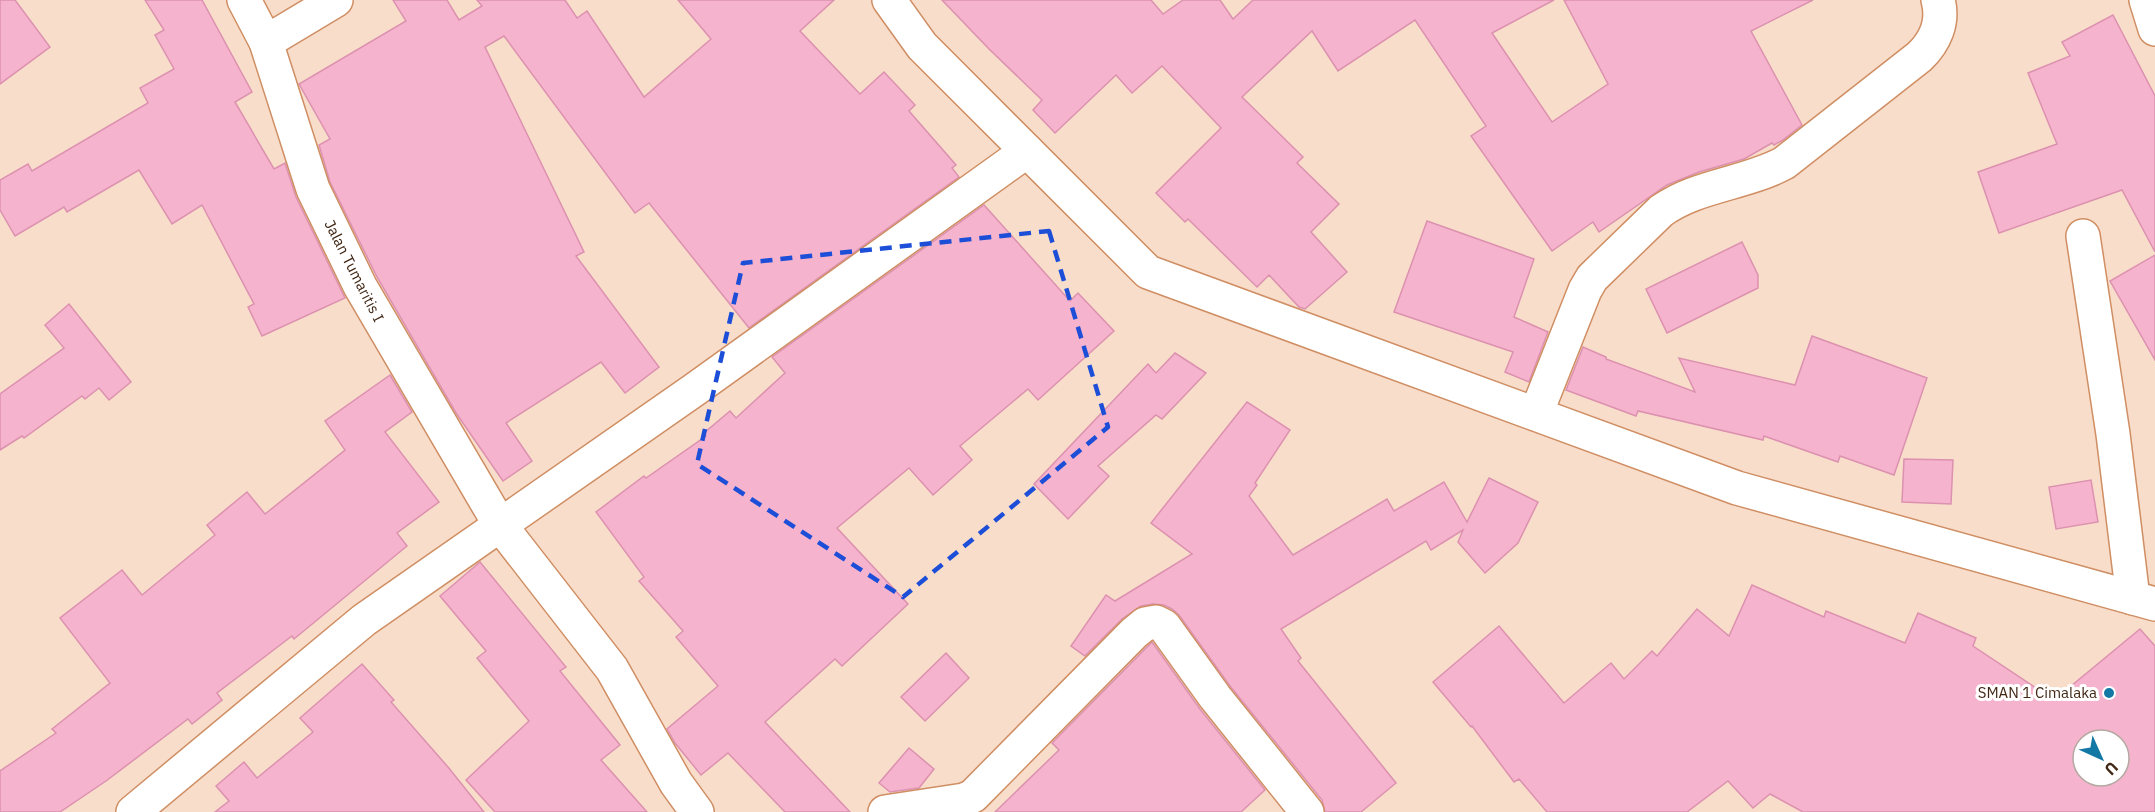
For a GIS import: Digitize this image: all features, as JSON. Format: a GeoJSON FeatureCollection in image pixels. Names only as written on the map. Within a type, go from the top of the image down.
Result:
{"type":"FeatureCollection","features":[{"type":"Feature","properties":{"kind":"street","name":"Jalan Tumaritis I"},"geometry":{"type":"LineString","coordinates":[[244,0],[266,42],[313,189],[360,286],[500,525],[612,669],[676,783],[697,812]]}},
{"type":"Feature","properties":{"kind":"street"},"geometry":{"type":"LineString","coordinates":[[266,42],[336,0]]}},
{"type":"Feature","properties":{"kind":"street"},"geometry":{"type":"LineString","coordinates":[[890,0],[922,46],[1148,272],[1737,488],[2144,601],[2113,434],[2083,236]]}},
{"type":"Feature","properties":{"kind":"street"},"geometry":{"type":"LineString","coordinates":[[1536,414],[1585,290],[1601,269],[1672,204],[1765,172],[1784,163],[1920,57],[1931,45],[1937,32],[1940,17],[1938,0]]}},
{"type":"Feature","properties":{"kind":"street"},"geometry":{"type":"LineString","coordinates":[[2146,0],[2155,28]]}},
{"type":"Feature","properties":{"kind":"street"},"geometry":{"type":"LineString","coordinates":[[133,812],[364,620],[722,369],[1027,151]]}},
{"type":"Feature","properties":{"kind":"street"},"geometry":{"type":"LineString","coordinates":[[885,812],[970,806],[981,790],[1134,633],[1145,624],[1156,622],[1164,626],[1215,697],[1307,812]]}},
{"type":"Feature","properties":{"kind":"highlighted area"},"geometry":{"type":"Polygon","coordinates":[[[1049,231],[1108,427],[903,597],[697,464],[743,263],[1049,231]]]}},
{"type":"Feature","properties":{"kind":"building"},"geometry":{"type":"Polygon","coordinates":[[[0,0],[15,0],[50,47],[0,84],[0,0]]]}},
{"type":"Feature","properties":{"kind":"building"},"geometry":{"type":"Polygon","coordinates":[[[145,0],[202,0],[252,92],[235,102],[274,169],[285,163],[296,197],[345,298],[262,336],[248,307],[254,304],[202,205],[172,224],[139,170],[67,212],[64,207],[15,236],[0,210],[0,180],[28,164],[32,171],[148,103],[140,88],[174,69],[155,35],[164,30],[145,0]]]}},
{"type":"Feature","properties":{"kind":"building"},"geometry":{"type":"Polygon","coordinates":[[[393,0],[447,0],[459,20],[482,6],[477,0],[565,0],[577,18],[587,11],[644,97],[711,39],[678,0],[834,0],[800,31],[860,94],[884,72],[915,105],[909,111],[956,165],[952,168],[959,177],[749,328],[649,203],[635,213],[504,36],[485,47],[584,252],[576,256],[659,367],[625,393],[601,362],[506,423],[532,461],[503,481],[456,413],[377,277],[330,182],[319,145],[330,139],[299,84],[406,21],[393,0]]]}},
{"type":"Feature","properties":{"kind":"building"},"geometry":{"type":"Polygon","coordinates":[[[942,0],[1151,0],[1163,14],[1183,0],[1220,0],[1233,19],[1253,0],[1554,0],[1492,33],[1552,122],[1608,84],[1564,0],[1813,0],[1751,31],[1802,125],[1783,140],[1774,145],[1772,143],[1744,159],[1699,172],[1667,185],[1599,232],[1593,222],[1552,251],[1471,136],[1486,126],[1415,20],[1338,71],[1312,31],[1242,97],[1303,157],[1297,163],[1339,204],[1311,232],[1347,272],[1305,309],[1299,307],[1269,275],[1257,287],[1188,219],[1185,222],[1156,193],[1221,128],[1162,66],[1132,93],[1116,75],[1055,133],[1033,110],[1042,100],[942,0]]]}},
{"type":"Feature","properties":{"kind":"building"},"geometry":{"type":"Polygon","coordinates":[[[2113,15],[2155,96],[2155,252],[2122,190],[1999,233],[1978,172],[2057,144],[2028,73],[2070,56],[2062,42],[2113,15]]]}},
{"type":"Feature","properties":{"kind":"building"},"geometry":{"type":"Polygon","coordinates":[[[984,205],[1070,301],[1078,293],[1114,331],[1038,400],[1028,389],[960,446],[972,460],[933,495],[909,468],[837,528],[908,604],[842,666],[835,659],[765,722],[850,812],[785,812],[728,753],[701,775],[675,743],[667,729],[718,686],[676,637],[683,631],[639,581],[644,577],[596,512],[644,476],[646,478],[706,436],[704,433],[730,411],[736,418],[785,373],[772,357],[984,205]]]}},
{"type":"Feature","properties":{"kind":"building"},"geometry":{"type":"Polygon","coordinates":[[[1427,221],[1534,259],[1514,317],[1548,332],[1529,382],[1505,372],[1513,352],[1394,312],[1427,221]]]}},
{"type":"Feature","properties":{"kind":"building"},"geometry":{"type":"Polygon","coordinates":[[[1742,242],[1758,275],[1758,288],[1667,333],[1646,289],[1742,242]]]}},
{"type":"Feature","properties":{"kind":"building"},"geometry":{"type":"Polygon","coordinates":[[[2155,255],[2155,360],[2110,281],[2155,255]]]}},
{"type":"Feature","properties":{"kind":"building"},"geometry":{"type":"Polygon","coordinates":[[[69,304],[131,382],[109,400],[99,388],[85,399],[82,396],[24,438],[22,436],[0,450],[0,394],[64,348],[45,325],[69,304]]]}},
{"type":"Feature","properties":{"kind":"building"},"geometry":{"type":"Polygon","coordinates":[[[1812,336],[1927,378],[1894,475],[1840,456],[1838,462],[1764,436],[1763,440],[1638,411],[1636,416],[1566,390],[1583,347],[1606,359],[1695,392],[1679,358],[1795,385],[1812,336]]]}},
{"type":"Feature","properties":{"kind":"building"},"geometry":{"type":"Polygon","coordinates":[[[1175,353],[1206,373],[1162,419],[1156,415],[1098,466],[1109,476],[1068,519],[1034,484],[1148,364],[1156,373],[1175,353]]]}},
{"type":"Feature","properties":{"kind":"building"},"geometry":{"type":"Polygon","coordinates":[[[390,375],[412,412],[385,432],[439,502],[397,533],[407,546],[294,639],[292,636],[217,693],[222,700],[192,724],[188,719],[106,781],[60,812],[0,812],[0,771],[56,733],[52,729],[110,683],[60,618],[122,570],[142,595],[215,535],[207,525],[247,492],[265,514],[345,450],[325,421],[390,375]]]}},
{"type":"Feature","properties":{"kind":"building"},"geometry":{"type":"Polygon","coordinates":[[[1247,402],[1290,430],[1249,496],[1293,555],[1387,499],[1394,511],[1444,482],[1467,522],[1489,478],[1538,502],[1518,543],[1485,573],[1458,542],[1463,530],[1431,550],[1426,541],[1281,629],[1301,658],[1298,661],[1396,783],[1361,812],[1325,812],[1322,800],[1230,686],[1179,615],[1172,609],[1164,605],[1141,606],[1122,619],[1085,656],[1071,646],[1106,595],[1115,601],[1192,554],[1151,523],[1247,402]]]}},
{"type":"Feature","properties":{"kind":"building"},"geometry":{"type":"Polygon","coordinates":[[[1904,459],[1953,460],[1951,504],[1902,502],[1904,459]]]}},
{"type":"Feature","properties":{"kind":"building"},"geometry":{"type":"Polygon","coordinates":[[[2091,480],[2098,522],[2056,529],[2049,487],[2091,480]]]}},
{"type":"Feature","properties":{"kind":"building"},"geometry":{"type":"Polygon","coordinates":[[[480,562],[566,667],[560,671],[620,745],[601,760],[647,812],[495,812],[466,780],[529,721],[477,658],[486,651],[440,596],[480,562]]]}},
{"type":"Feature","properties":{"kind":"building"},"geometry":{"type":"Polygon","coordinates":[[[1752,585],[1824,617],[1826,611],[1905,643],[1918,613],[1976,638],[1973,646],[2054,700],[2140,629],[2155,646],[2155,812],[1803,812],[1770,794],[1753,808],[1728,781],[1687,812],[1547,812],[1519,779],[1514,782],[1472,726],[1433,682],[1499,626],[1564,703],[1611,663],[1624,679],[1652,651],[1657,656],[1697,609],[1729,636],[1752,585]]]}},
{"type":"Feature","properties":{"kind":"building"},"geometry":{"type":"Polygon","coordinates":[[[1152,642],[1200,709],[1265,790],[1241,812],[995,812],[1059,750],[1052,743],[1152,642]]]}},
{"type":"Feature","properties":{"kind":"building"},"geometry":{"type":"Polygon","coordinates":[[[946,653],[969,678],[925,721],[901,697],[946,653]]]}},
{"type":"Feature","properties":{"kind":"building"},"geometry":{"type":"Polygon","coordinates":[[[362,664],[484,812],[215,812],[229,801],[216,786],[244,762],[257,778],[313,732],[300,718],[362,664]]]}},
{"type":"Feature","properties":{"kind":"building"},"geometry":{"type":"Polygon","coordinates":[[[909,748],[934,769],[919,788],[890,792],[879,783],[909,748]]]}},
{"type":"Feature","properties":{"kind":"place","name":"SMAN 1 Cimalaka"},"geometry":{"type":"Point","coordinates":[2109,693]}}]}
